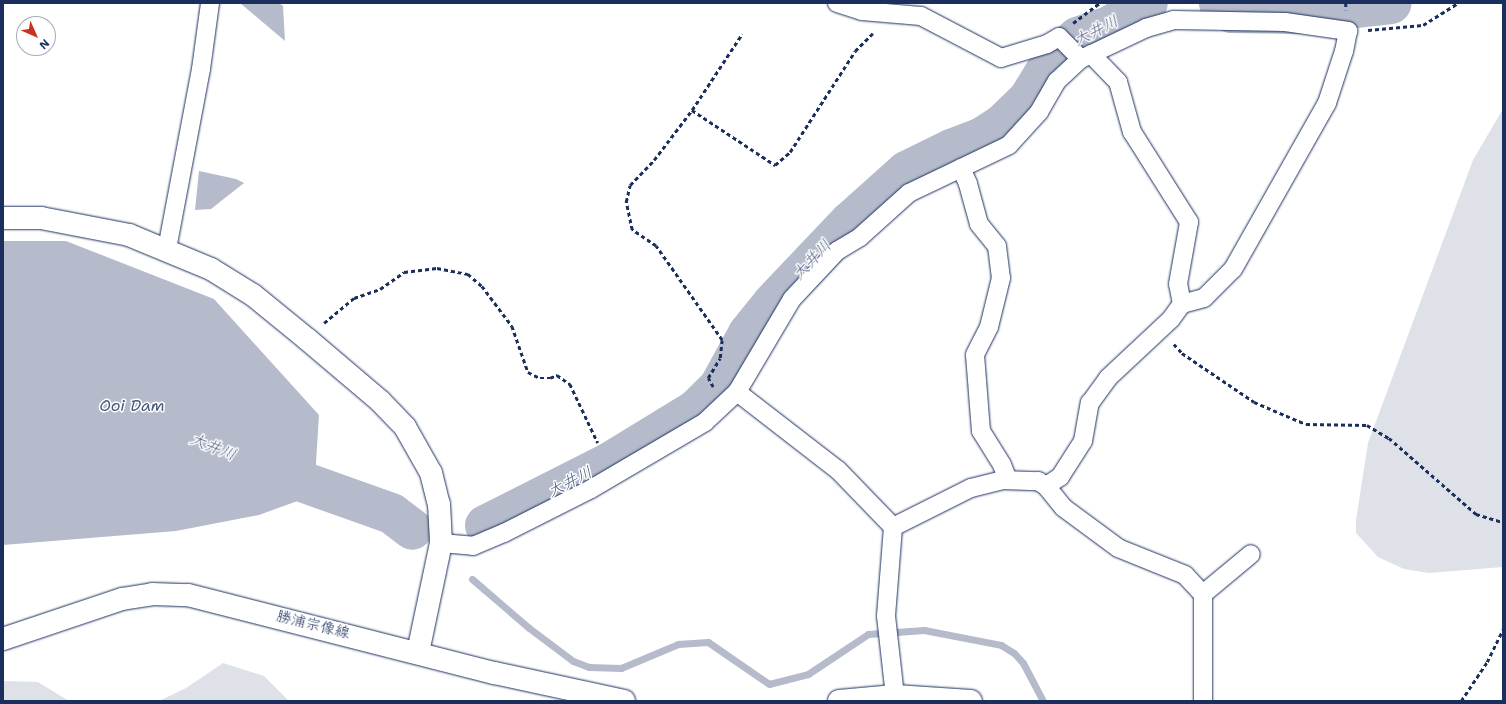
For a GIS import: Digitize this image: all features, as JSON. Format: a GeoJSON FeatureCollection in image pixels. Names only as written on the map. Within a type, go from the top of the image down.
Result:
{"type":"FeatureCollection","features":[{"type":"Feature","properties":{"kind":"main road"},"geometry":{"type":"LineString","coordinates":[[3,218],[41,218],[83,224],[129,235],[167,249],[211,269],[253,295],[380,401],[405,427],[431,473],[439,504],[441,543],[418,652]]}},
{"type":"Feature","properties":{"kind":"main road","name":"勝浦宗像線"},"geometry":{"type":"LineString","coordinates":[[3,639],[122,599],[159,594],[188,595],[418,652],[495,673],[624,701]]}},
{"type":"Feature","properties":{"kind":"main road"},"geometry":{"type":"LineString","coordinates":[[839,701],[881,698],[971,701]]}},
{"type":"Feature","properties":{"kind":"street"},"geometry":{"type":"LineString","coordinates":[[167,249],[201,69],[210,3]]}},
{"type":"Feature","properties":{"kind":"street"},"geometry":{"type":"LineString","coordinates":[[837,3],[862,11],[921,16],[1001,58],[1047,44],[1059,37],[1086,56],[1118,82],[1132,132],[1189,222],[1178,284],[1182,304]]}},
{"type":"Feature","properties":{"kind":"street"},"geometry":{"type":"LineString","coordinates":[[441,543],[473,546],[504,533],[591,489],[705,422],[737,392],[792,299],[837,250],[860,237],[909,193],[1008,145],[1039,112],[1057,81],[1086,56],[1146,28],[1174,20],[1285,22],[1348,31],[1344,51],[1327,103],[1233,269],[1204,298],[1182,304],[1164,325],[1108,378],[1090,402],[1083,441],[1060,477],[1046,486]]}},
{"type":"Feature","properties":{"kind":"street"},"geometry":{"type":"LineString","coordinates":[[961,168],[968,184],[978,224],[997,246],[1001,278],[989,327],[975,355],[981,431],[1002,465],[1008,480]]}},
{"type":"Feature","properties":{"kind":"street"},"geometry":{"type":"LineString","coordinates":[[737,392],[838,470],[893,527],[886,616],[889,644],[881,698]]}},
{"type":"Feature","properties":{"kind":"street"},"geometry":{"type":"LineString","coordinates":[[893,527],[971,488],[1008,480],[1038,481],[1046,486],[1064,508],[1118,548],[1185,575],[1203,594],[1203,701]]}},
{"type":"Feature","properties":{"kind":"street"},"geometry":{"type":"LineString","coordinates":[[1203,594],[1251,554]]}},
{"type":"Feature","properties":{"kind":"path"},"geometry":{"type":"LineString","coordinates":[[1059,37],[1075,20],[1100,3]]}},
{"type":"Feature","properties":{"kind":"path"},"geometry":{"type":"LineString","coordinates":[[1348,31],[1423,25],[1458,3]]}},
{"type":"Feature","properties":{"kind":"path"},"geometry":{"type":"LineString","coordinates":[[692,110],[775,165],[790,152],[856,51],[870,34],[878,32]]}},
{"type":"Feature","properties":{"kind":"path"},"geometry":{"type":"LineString","coordinates":[[724,405],[708,378],[720,358],[722,340],[656,246],[632,230],[626,202],[630,185],[654,160],[692,110],[742,34]]}},
{"type":"Feature","properties":{"kind":"path"},"geometry":{"type":"LineString","coordinates":[[307,339],[354,298],[380,290],[404,272],[437,268],[468,274],[482,286],[512,326],[528,372],[545,378],[558,375],[570,384],[598,443]]}},
{"type":"Feature","properties":{"kind":"path"},"geometry":{"type":"LineString","coordinates":[[1164,325],[1170,340],[1182,354],[1254,402],[1306,424],[1367,425],[1389,438],[1476,514],[1503,522]]}},
{"type":"Feature","properties":{"kind":"path"},"geometry":{"type":"LineString","coordinates":[[1461,701],[1487,662],[1503,629]]}},
{"type":"Feature","properties":{"kind":"shaded area"},"geometry":{"type":"Polygon","coordinates":[[[1503,109],[1503,567],[1429,573],[1404,569],[1378,557],[1356,533],[1356,520],[1368,443],[1473,160],[1503,109]]]}},
{"type":"Feature","properties":{"kind":"shaded area"},"geometry":{"type":"Polygon","coordinates":[[[223,663],[264,676],[289,701],[159,701],[186,688],[223,663]]]}},
{"type":"Feature","properties":{"kind":"shaded area"},"geometry":{"type":"Polygon","coordinates":[[[3,681],[38,682],[69,701],[3,701],[3,681]]]}},
{"type":"Feature","properties":{"kind":"water"},"geometry":{"type":"Polygon","coordinates":[[[240,3],[279,3],[283,6],[285,41],[240,3]]]}},
{"type":"Feature","properties":{"kind":"water"},"geometry":{"type":"Polygon","coordinates":[[[199,171],[236,179],[244,183],[211,209],[195,210],[199,171]]]}},
{"type":"Feature","properties":{"kind":"water","name":"Ooi Dam"},"geometry":{"type":"Polygon","coordinates":[[[3,241],[66,241],[214,299],[319,415],[314,495],[259,515],[176,531],[3,545],[3,241]]]}},
{"type":"Feature","properties":{"kind":"waterway","name":"大井川"},"geometry":{"type":"LineString","coordinates":[[485,525],[608,463],[696,409],[719,386],[748,333],[772,303],[849,222],[906,171],[951,149],[982,137],[1002,124],[1028,99],[1053,58],[1077,37],[1109,26],[1147,3]]}},
{"type":"Feature","properties":{"kind":"waterway","name":"大井川"},"geometry":{"type":"LineString","coordinates":[[1219,3],[1231,12],[1300,13],[1390,3]]}},
{"type":"Feature","properties":{"kind":"waterway","name":"大井川"},"geometry":{"type":"LineString","coordinates":[[262,467],[391,513],[412,529]]}},
{"type":"Feature","properties":{"kind":"waterway"},"geometry":{"type":"LineString","coordinates":[[472,579],[529,628],[573,661],[589,667],[621,668],[678,644],[708,642],[769,684],[808,674],[868,634],[924,630],[1001,645],[1014,653],[1023,663],[1043,701]]}}]}
